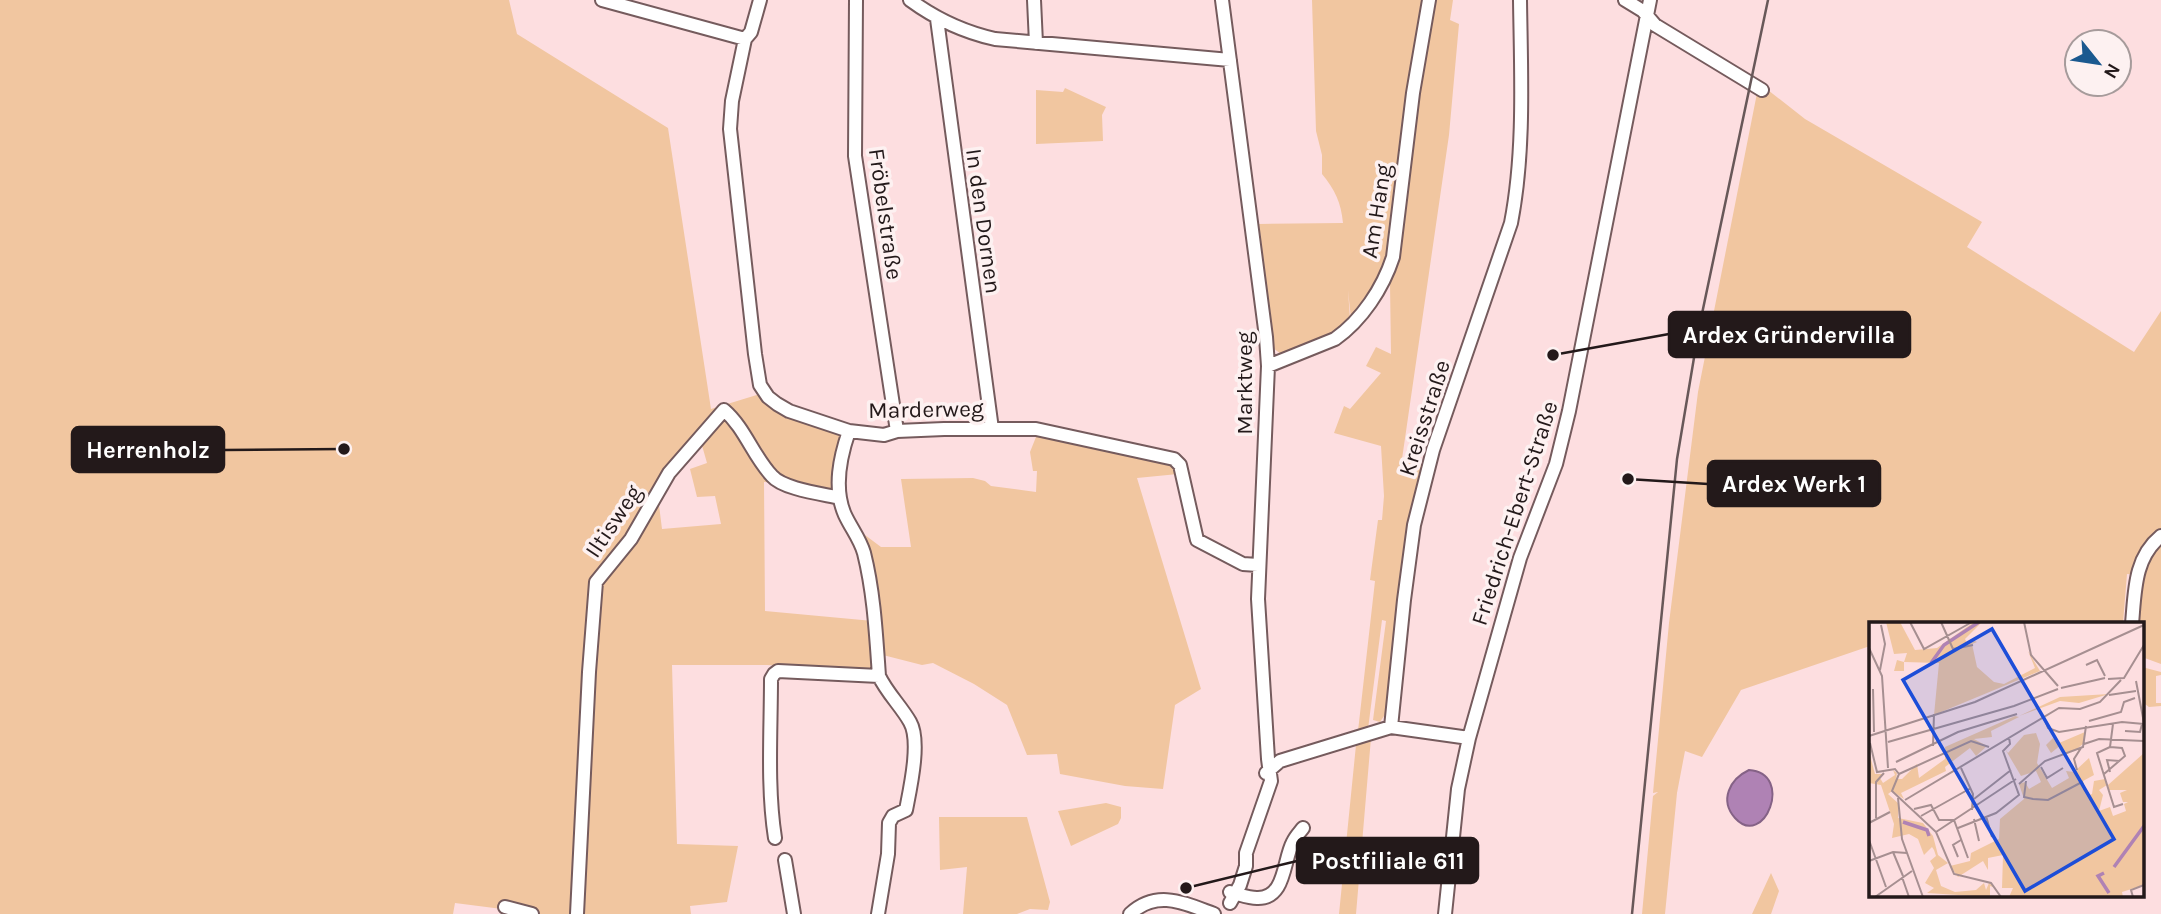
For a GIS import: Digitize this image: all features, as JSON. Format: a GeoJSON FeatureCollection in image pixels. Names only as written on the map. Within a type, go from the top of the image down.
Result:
{"type":"FeatureCollection","features":[{"type":"Feature","properties":{"kind":"street"},"geometry":{"type":"LineString","coordinates":[[602,0],[746,39]]}},
{"type":"Feature","properties":{"kind":"street","name":"Marderweg"},"geometry":{"type":"LineString","coordinates":[[760,0],[751,32],[746,39],[732,101],[730,129],[760,385],[768,397],[789,411],[849,431],[884,435],[897,431],[1037,429],[1174,459],[1180,465],[1197,540],[1243,564],[1258,565]]}},
{"type":"Feature","properties":{"kind":"street","name":"Fröbelstraße"},"geometry":{"type":"LineString","coordinates":[[856,0],[855,156],[897,431]]}},
{"type":"Feature","properties":{"kind":"street"},"geometry":{"type":"LineString","coordinates":[[910,0],[937,19],[977,35],[1036,43],[1230,60]]}},
{"type":"Feature","properties":{"kind":"street"},"geometry":{"type":"LineString","coordinates":[[1034,0],[1036,43]]}},
{"type":"Feature","properties":{"kind":"street","name":"Marktweg"},"geometry":{"type":"LineString","coordinates":[[1222,0],[1268,366],[1258,565],[1259,630],[1268,760],[1271,767]]}},
{"type":"Feature","properties":{"kind":"street","name":"Am Hang"},"geometry":{"type":"LineString","coordinates":[[1268,366],[1343,334],[1386,278],[1392,257],[1413,93],[1429,0]]}},
{"type":"Feature","properties":{"kind":"street","name":"Kreisstraße"},"geometry":{"type":"LineString","coordinates":[[1391,727],[1414,525],[1433,450],[1511,223],[1516,196],[1520,130],[1520,0]]}},
{"type":"Feature","properties":{"kind":"street"},"geometry":{"type":"LineString","coordinates":[[1625,0],[1643,11],[1655,24],[1762,90]]}},
{"type":"Feature","properties":{"kind":"street","name":"Friedrich-Ebert-Straße"},"geometry":{"type":"LineString","coordinates":[[1445,914],[1458,789],[1469,738],[1520,558],[1556,464],[1569,411],[1650,0]]}},
{"type":"Feature","properties":{"kind":"street","name":"In den Dornen"},"geometry":{"type":"LineString","coordinates":[[937,19],[992,429]]}},
{"type":"Feature","properties":{"kind":"street","name":"Iltisweg"},"geometry":{"type":"LineString","coordinates":[[576,914],[596,582],[631,539],[669,473],[724,410],[733,418],[773,478],[801,489],[840,498]]}},
{"type":"Feature","properties":{"kind":"street"},"geometry":{"type":"LineString","coordinates":[[849,431],[840,464],[840,498],[864,554],[873,598],[879,676],[911,723],[914,732],[909,812],[893,816],[889,823],[888,854],[878,914]]}},
{"type":"Feature","properties":{"kind":"street"},"geometry":{"type":"LineString","coordinates":[[2133,622],[2136,583],[2141,562],[2147,550],[2161,536]]}},
{"type":"Feature","properties":{"kind":"street"},"geometry":{"type":"LineString","coordinates":[[775,838],[772,821],[771,746],[771,679],[774,674],[778,671],[879,676]]}},
{"type":"Feature","properties":{"kind":"street"},"geometry":{"type":"LineString","coordinates":[[1303,828],[1293,842],[1282,878],[1273,892],[1266,897],[1231,901],[1238,864],[1246,853],[1271,781],[1271,767],[1293,756],[1391,727],[1469,738]]}},
{"type":"Feature","properties":{"kind":"street"},"geometry":{"type":"LineString","coordinates":[[785,860],[794,914]]}},
{"type":"Feature","properties":{"kind":"street"},"geometry":{"type":"LineString","coordinates":[[1130,914],[1148,901],[1166,899],[1214,914]]}},
{"type":"Feature","properties":{"kind":"street"},"geometry":{"type":"LineString","coordinates":[[505,907],[532,914]]}},
{"type":"Feature","properties":{"kind":"shaded area"},"geometry":{"type":"Polygon","coordinates":[[[0,0],[509,0],[517,34],[668,128],[711,409],[760,394],[843,432],[835,487],[830,492],[802,485],[764,482],[765,611],[873,621],[876,672],[767,665],[672,665],[677,844],[738,846],[727,902],[690,906],[691,914],[517,914],[502,909],[455,903],[453,914],[0,914],[0,0]],[[699,435],[657,489],[662,529],[721,524],[715,496],[697,497],[690,469],[707,463],[699,435]]]}},
{"type":"Feature","properties":{"kind":"shaded area"},"geometry":{"type":"Polygon","coordinates":[[[1312,0],[1453,0],[1450,20],[1459,24],[1449,135],[1402,459],[1422,465],[1411,527],[1388,710],[1380,722],[1373,720],[1386,621],[1382,620],[1368,729],[1358,731],[1375,581],[1370,580],[1384,496],[1381,446],[1334,433],[1344,406],[1350,409],[1381,373],[1366,366],[1376,347],[1391,354],[1390,284],[1380,279],[1351,319],[1348,290],[1350,319],[1332,334],[1281,354],[1273,348],[1259,224],[1343,223],[1337,197],[1322,174],[1322,155],[1316,131],[1312,0]]]}},
{"type":"Feature","properties":{"kind":"shaded area"},"geometry":{"type":"Polygon","coordinates":[[[1759,83],[1805,119],[1982,222],[1967,247],[2134,352],[2161,311],[2161,664],[2144,658],[2144,622],[2138,622],[2142,575],[2127,574],[2123,622],[1869,622],[1869,646],[1741,690],[1702,757],[1685,751],[1677,793],[1665,914],[1642,914],[1653,796],[1658,792],[1653,793],[1669,623],[1698,392],[1759,83]]]}},
{"type":"Feature","properties":{"kind":"shaded area"},"geometry":{"type":"Polygon","coordinates":[[[1065,88],[1106,107],[1102,115],[1103,141],[1036,144],[1036,90],[1063,92],[1065,88]]]}},
{"type":"Feature","properties":{"kind":"shaded area"},"geometry":{"type":"Polygon","coordinates":[[[1038,432],[1170,461],[1178,474],[1137,478],[1201,689],[1175,705],[1163,789],[1125,786],[1060,774],[1057,754],[1027,755],[1007,705],[933,663],[922,665],[879,654],[853,526],[881,547],[911,547],[901,479],[973,478],[985,481],[991,486],[1036,492],[1037,471],[1033,471],[1030,452],[1038,432]]]}},
{"type":"Feature","properties":{"kind":"shaded area"},"geometry":{"type":"Polygon","coordinates":[[[2144,668],[2161,672],[2161,675],[2156,676],[2156,703],[2161,703],[2161,706],[2149,707],[2144,703],[2144,668]]]}},
{"type":"Feature","properties":{"kind":"shaded area"},"geometry":{"type":"Polygon","coordinates":[[[1371,738],[1356,914],[1339,914],[1356,745],[1371,738]]]}},
{"type":"Feature","properties":{"kind":"shaded area"},"geometry":{"type":"Polygon","coordinates":[[[1749,770],[1763,774],[1770,783],[1772,795],[1764,818],[1756,824],[1746,825],[1730,811],[1727,797],[1732,784],[1749,770]]]}},
{"type":"Feature","properties":{"kind":"shaded area"},"geometry":{"type":"Polygon","coordinates":[[[1106,803],[1121,807],[1118,824],[1071,846],[1058,811],[1106,803]]]}},
{"type":"Feature","properties":{"kind":"shaded area"},"geometry":{"type":"Polygon","coordinates":[[[939,817],[1027,817],[1050,902],[1048,910],[1030,909],[1017,914],[963,914],[967,867],[940,870],[939,817]]]}},
{"type":"Feature","properties":{"kind":"shaded area"},"geometry":{"type":"Polygon","coordinates":[[[1771,873],[1779,891],[1771,914],[1752,914],[1771,873]]]}},
{"type":"Feature","properties":{"kind":"railway"},"geometry":{"type":"LineString","coordinates":[[1632,914],[1677,459],[1699,328],[1768,0]]}},
{"type":"Feature","properties":{"kind":"place","name":"Ardex Gründervilla"},"geometry":{"type":"Point","coordinates":[1553,355]}},
{"type":"Feature","properties":{"kind":"place","name":"Herrenholz"},"geometry":{"type":"Point","coordinates":[344,449]}},
{"type":"Feature","properties":{"kind":"place","name":"Ardex Werk 1"},"geometry":{"type":"Point","coordinates":[1628,479]}},
{"type":"Feature","properties":{"kind":"place","name":"Postfiliale 611"},"geometry":{"type":"Point","coordinates":[1186,888]}}]}
